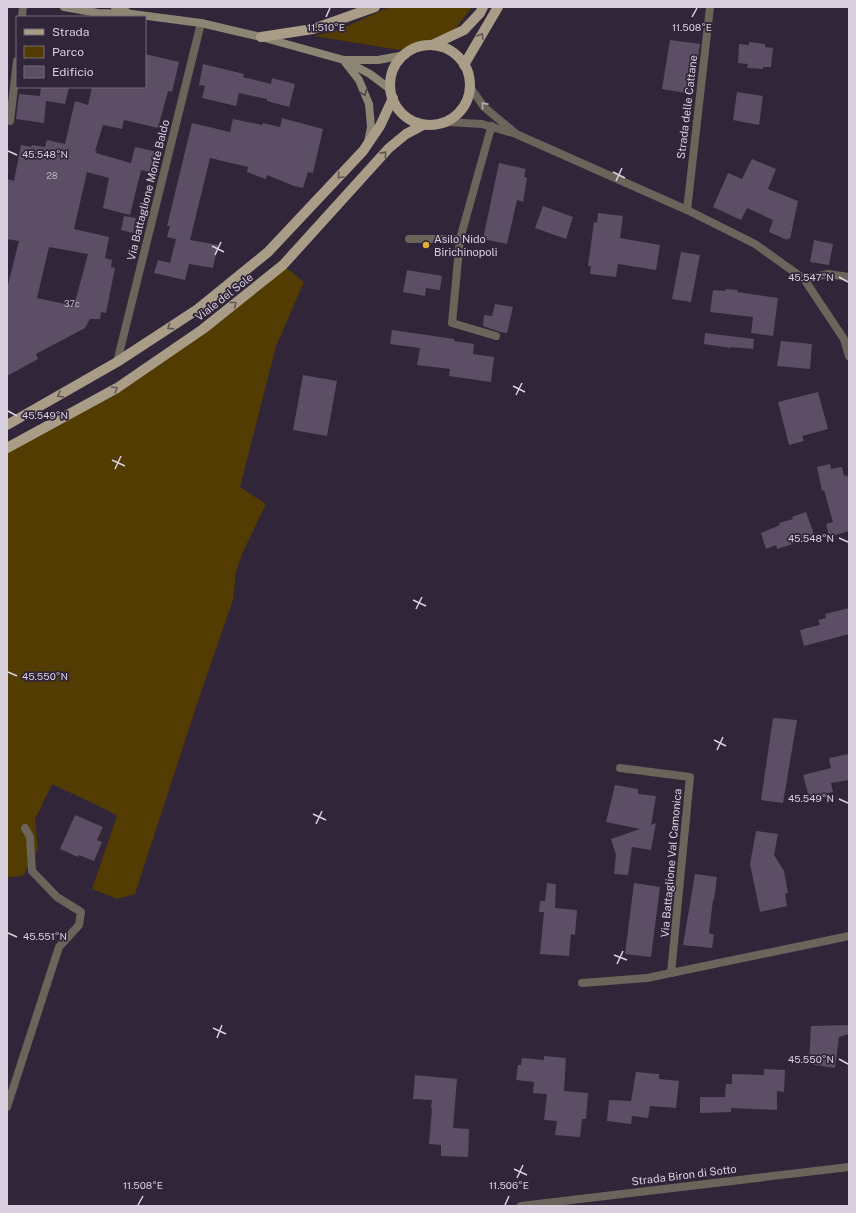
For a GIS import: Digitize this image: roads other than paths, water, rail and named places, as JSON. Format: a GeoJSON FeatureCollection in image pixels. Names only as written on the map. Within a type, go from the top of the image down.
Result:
{"type":"FeatureCollection","features":[{"type":"Feature","properties":{"kind":"main road"},"geometry":{"type":"LineString","coordinates":[[261,37],[313,30],[375,7]]}},
{"type":"Feature","properties":{"kind":"main road"},"geometry":{"type":"LineString","coordinates":[[432,45],[464,30],[483,7]]}},
{"type":"Feature","properties":{"kind":"main road"},"geometry":{"type":"LineString","coordinates":[[464,65],[498,7]]}},
{"type":"Feature","properties":{"kind":"main road"},"geometry":{"type":"LineString","coordinates":[[366,147],[380,126],[392,94],[391,76],[396,64],[404,55],[413,49],[422,46],[439,46],[450,51],[460,58],[469,77],[469,96],[465,104],[454,118],[446,122]]}},
{"type":"Feature","properties":{"kind":"main road","name":"Viale del Sole"},"geometry":{"type":"LineString","coordinates":[[392,94],[396,106],[401,113],[415,122],[434,125],[446,122]]}},
{"type":"Feature","properties":{"kind":"main road","name":"Viale del Sole"},"geometry":{"type":"LineString","coordinates":[[7,448],[117,388],[209,324],[283,265],[389,148],[406,134],[423,124]]}},
{"type":"Feature","properties":{"kind":"main road","name":"Viale del Sole"},"geometry":{"type":"LineString","coordinates":[[7,425],[117,362],[198,309],[268,252],[366,147]]}},
{"type":"Feature","properties":{"kind":"street"},"geometry":{"type":"LineString","coordinates":[[64,7],[98,13],[146,16]]}},
{"type":"Feature","properties":{"kind":"street"},"geometry":{"type":"LineString","coordinates":[[115,7],[132,14]]}},
{"type":"Feature","properties":{"kind":"street","name":"Strada delle Cattane"},"geometry":{"type":"LineString","coordinates":[[687,210],[710,7]]}},
{"type":"Feature","properties":{"kind":"street"},"geometry":{"type":"LineString","coordinates":[[146,16],[200,24],[261,37],[344,60],[370,74],[392,94]]}},
{"type":"Feature","properties":{"kind":"street","name":"Via Battaglione Monte Baldo"},"geometry":{"type":"LineString","coordinates":[[117,362],[200,24]]}},
{"type":"Feature","properties":{"kind":"street"},"geometry":{"type":"LineString","coordinates":[[344,60],[378,60],[404,55]]}},
{"type":"Feature","properties":{"kind":"street"},"geometry":{"type":"LineString","coordinates":[[344,60],[359,80],[369,104],[371,127],[366,147]]}},
{"type":"Feature","properties":{"kind":"street"},"geometry":{"type":"LineString","coordinates":[[10,121],[16,70]]}},
{"type":"Feature","properties":{"kind":"street"},"geometry":{"type":"LineString","coordinates":[[470,87],[484,107],[516,134]]}},
{"type":"Feature","properties":{"kind":"street"},"geometry":{"type":"LineString","coordinates":[[446,122],[482,124],[516,134],[687,210],[756,244],[804,279],[844,339],[849,356]]}},
{"type":"Feature","properties":{"kind":"street"},"geometry":{"type":"LineString","coordinates":[[492,126],[488,135],[460,239],[452,323],[496,336]]}},
{"type":"Feature","properties":{"kind":"street"},"geometry":{"type":"LineString","coordinates":[[409,239],[460,239]]}},
{"type":"Feature","properties":{"kind":"street"},"geometry":{"type":"LineString","coordinates":[[804,279],[828,274],[849,278]]}},
{"type":"Feature","properties":{"kind":"street","name":"Via Battaglione Val Camonica"},"geometry":{"type":"LineString","coordinates":[[620,768],[690,777],[671,973]]}},
{"type":"Feature","properties":{"kind":"street"},"geometry":{"type":"LineString","coordinates":[[7,1107],[59,947],[79,925],[81,912],[57,897],[32,871],[30,837],[25,828]]}},
{"type":"Feature","properties":{"kind":"street"},"geometry":{"type":"LineString","coordinates":[[582,983],[647,978],[849,936]]}},
{"type":"Feature","properties":{"kind":"street","name":"Strada Biron di Sotto"},"geometry":{"type":"LineString","coordinates":[[522,1206],[849,1167]]}},
{"type":"Feature","properties":{"kind":"place","name":"Asilo Nido Birichinopoli"},"geometry":{"type":"Point","coordinates":[426,245]}}]}
